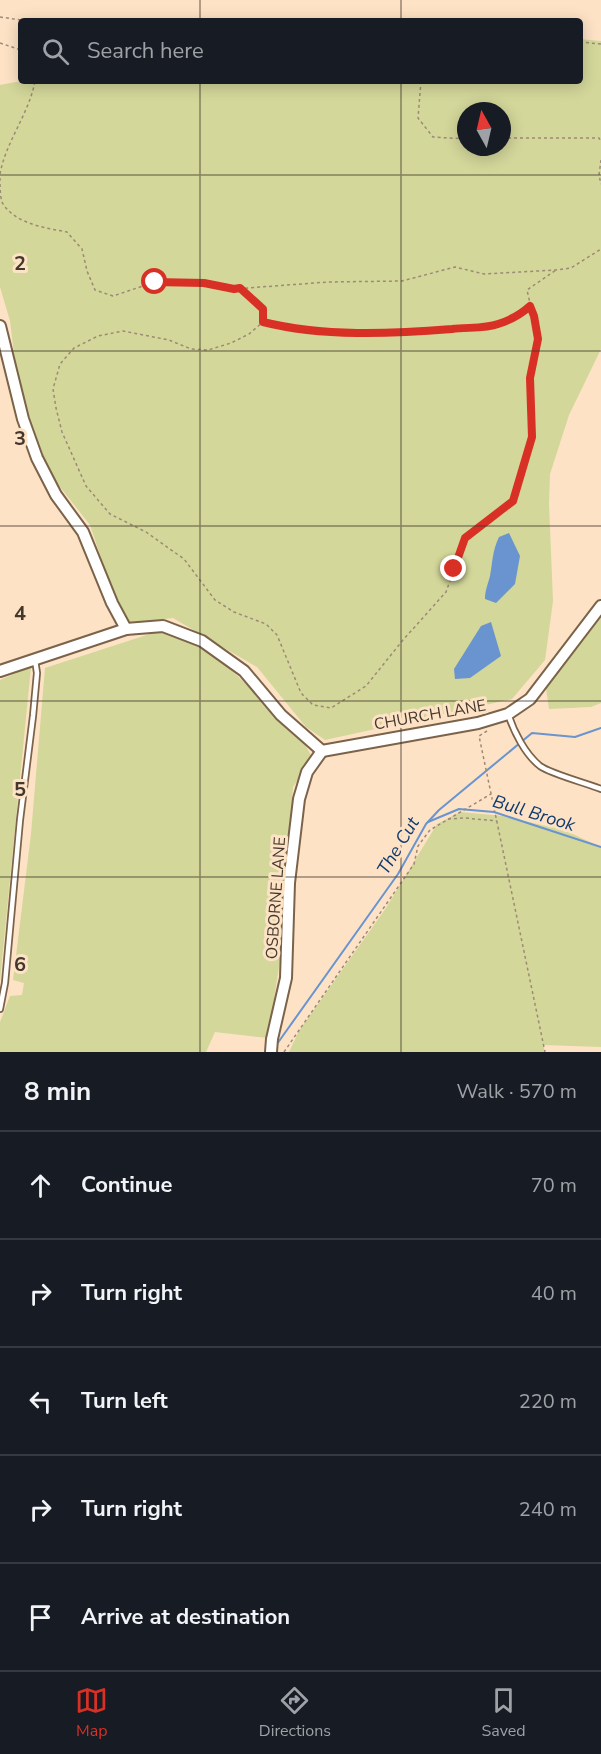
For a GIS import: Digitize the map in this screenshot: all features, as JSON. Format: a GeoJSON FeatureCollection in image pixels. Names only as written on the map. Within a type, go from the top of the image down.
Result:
{"type":"FeatureCollection","features":[{"type":"Feature","properties":{"kind":"street"},"geometry":{"type":"LineString","coordinates":[[0,326],[23,419],[37,458],[56,495],[83,532],[112,603],[126,629]]}},
{"type":"Feature","properties":{"kind":"street","name":"CHURCH LANE"},"geometry":{"type":"LineString","coordinates":[[322,751],[478,723],[508,714],[530,699],[601,606]]}},
{"type":"Feature","properties":{"kind":"street"},"geometry":{"type":"LineString","coordinates":[[0,671],[126,629],[163,626],[202,641],[244,671],[281,715],[322,751]]}},
{"type":"Feature","properties":{"kind":"street","name":"OSBORNE LANE"},"geometry":{"type":"LineString","coordinates":[[271,1052],[286,978],[289,883],[299,799],[307,772],[322,751]]}},
{"type":"Feature","properties":{"kind":"lane"},"geometry":{"type":"LineString","coordinates":[[0,1009],[5,983],[20,820],[32,727],[37,673],[35,660]]}},
{"type":"Feature","properties":{"kind":"lane"},"geometry":{"type":"LineString","coordinates":[[508,714],[530,756],[541,767],[601,789]]}},
{"type":"Feature","properties":{"kind":"path"},"geometry":{"type":"LineString","coordinates":[[0,17],[18,20]]}},
{"type":"Feature","properties":{"kind":"path"},"geometry":{"type":"LineString","coordinates":[[583,42],[601,45]]}},
{"type":"Feature","properties":{"kind":"path"},"geometry":{"type":"LineString","coordinates":[[0,43],[18,50]]}},
{"type":"Feature","properties":{"kind":"path"},"geometry":{"type":"LineString","coordinates":[[0,174],[3,156],[32,95],[34,84]]}},
{"type":"Feature","properties":{"kind":"path"},"geometry":{"type":"LineString","coordinates":[[421,84],[418,118],[433,137],[457,138]]}},
{"type":"Feature","properties":{"kind":"path"},"geometry":{"type":"LineString","coordinates":[[511,138],[599,138],[601,142]]}},
{"type":"Feature","properties":{"kind":"path"},"geometry":{"type":"LineString","coordinates":[[601,160],[598,175],[601,184]]}},
{"type":"Feature","properties":{"kind":"path"},"geometry":{"type":"LineString","coordinates":[[0,178],[2,201],[15,217],[42,227],[67,232],[82,249],[87,271],[95,290],[113,296],[155,282],[204,283],[234,289],[328,282],[402,281],[455,267],[484,273],[556,270],[571,268],[601,249]]}},
{"type":"Feature","properties":{"kind":"path"},"geometry":{"type":"LineString","coordinates":[[240,288],[263,309],[263,322],[249,334],[231,343],[208,350],[191,349],[169,340],[123,331],[98,336],[74,348],[60,364],[53,389],[56,408],[62,432],[86,486],[110,514],[146,532],[184,559],[215,600],[234,612],[266,624],[277,635],[301,693],[314,705],[331,708],[366,686],[390,655],[446,592],[465,538],[513,501],[532,437],[530,378],[538,339],[526,290],[556,270]]}},
{"type":"Feature","properties":{"kind":"path"},"geometry":{"type":"LineString","coordinates":[[263,322],[278,327],[339,331],[435,330],[496,325],[518,317],[530,306]]}},
{"type":"Feature","properties":{"kind":"path"},"geometry":{"type":"LineString","coordinates":[[488,730],[479,736],[545,1052]]}},
{"type":"Feature","properties":{"kind":"path"},"geometry":{"type":"LineString","coordinates":[[284,1052],[414,864],[422,838],[430,830],[491,793]]}},
{"type":"Feature","properties":{"kind":"path"},"geometry":{"type":"LineString","coordinates":[[447,819],[465,818],[497,822]]}},
{"type":"Feature","properties":{"kind":"green space"},"geometry":{"type":"Polygon","coordinates":[[[583,39],[601,41],[601,349],[569,415],[550,474],[553,601],[545,660],[512,699],[325,740],[306,727],[257,667],[173,618],[131,623],[121,618],[90,525],[49,473],[34,434],[15,362],[10,321],[0,287],[0,85],[18,82],[18,84],[583,84],[583,39]]]}},
{"type":"Feature","properties":{"kind":"green space"},"geometry":{"type":"Polygon","coordinates":[[[601,617],[601,703],[591,707],[549,709],[546,688],[601,617]]]}},
{"type":"Feature","properties":{"kind":"green space"},"geometry":{"type":"Polygon","coordinates":[[[162,630],[210,651],[255,692],[303,741],[313,759],[293,787],[283,941],[268,1038],[215,1032],[206,1052],[0,1052],[0,1022],[10,996],[22,995],[24,983],[13,980],[31,834],[45,668],[162,630]]]}},
{"type":"Feature","properties":{"kind":"green space"},"geometry":{"type":"Polygon","coordinates":[[[31,667],[0,981],[0,680],[31,667]]]}},
{"type":"Feature","properties":{"kind":"green space"},"geometry":{"type":"Polygon","coordinates":[[[460,812],[503,816],[564,830],[601,847],[601,1047],[544,1045],[544,1052],[289,1052],[299,1031],[386,908],[437,824],[460,812]]]}},
{"type":"Feature","properties":{"kind":"water"},"geometry":{"type":"Polygon","coordinates":[[[509,533],[520,556],[515,584],[496,603],[485,599],[486,593],[497,542],[499,537],[509,533]]]}},
{"type":"Feature","properties":{"kind":"water"},"geometry":{"type":"Polygon","coordinates":[[[491,622],[501,656],[470,678],[455,679],[454,669],[481,626],[491,622]]]}},
{"type":"Feature","properties":{"kind":"waterway","name":"The Cut"},"geometry":{"type":"LineString","coordinates":[[277,1044],[398,874],[426,824],[439,810],[532,733],[575,737],[601,728]]}},
{"type":"Feature","properties":{"kind":"waterway","name":"Bull Brook"},"geometry":{"type":"LineString","coordinates":[[428,822],[459,809],[494,812],[601,847]]}},
{"type":"Feature","properties":{"kind":"route"},"geometry":{"type":"LineString","coordinates":[[155,282],[204,283],[234,289],[240,288],[254,298],[263,309],[263,322],[278,327],[303,329],[376,332],[496,325],[518,317],[530,306],[538,339],[530,378],[532,437],[513,501],[465,538],[454,569]]}}]}
